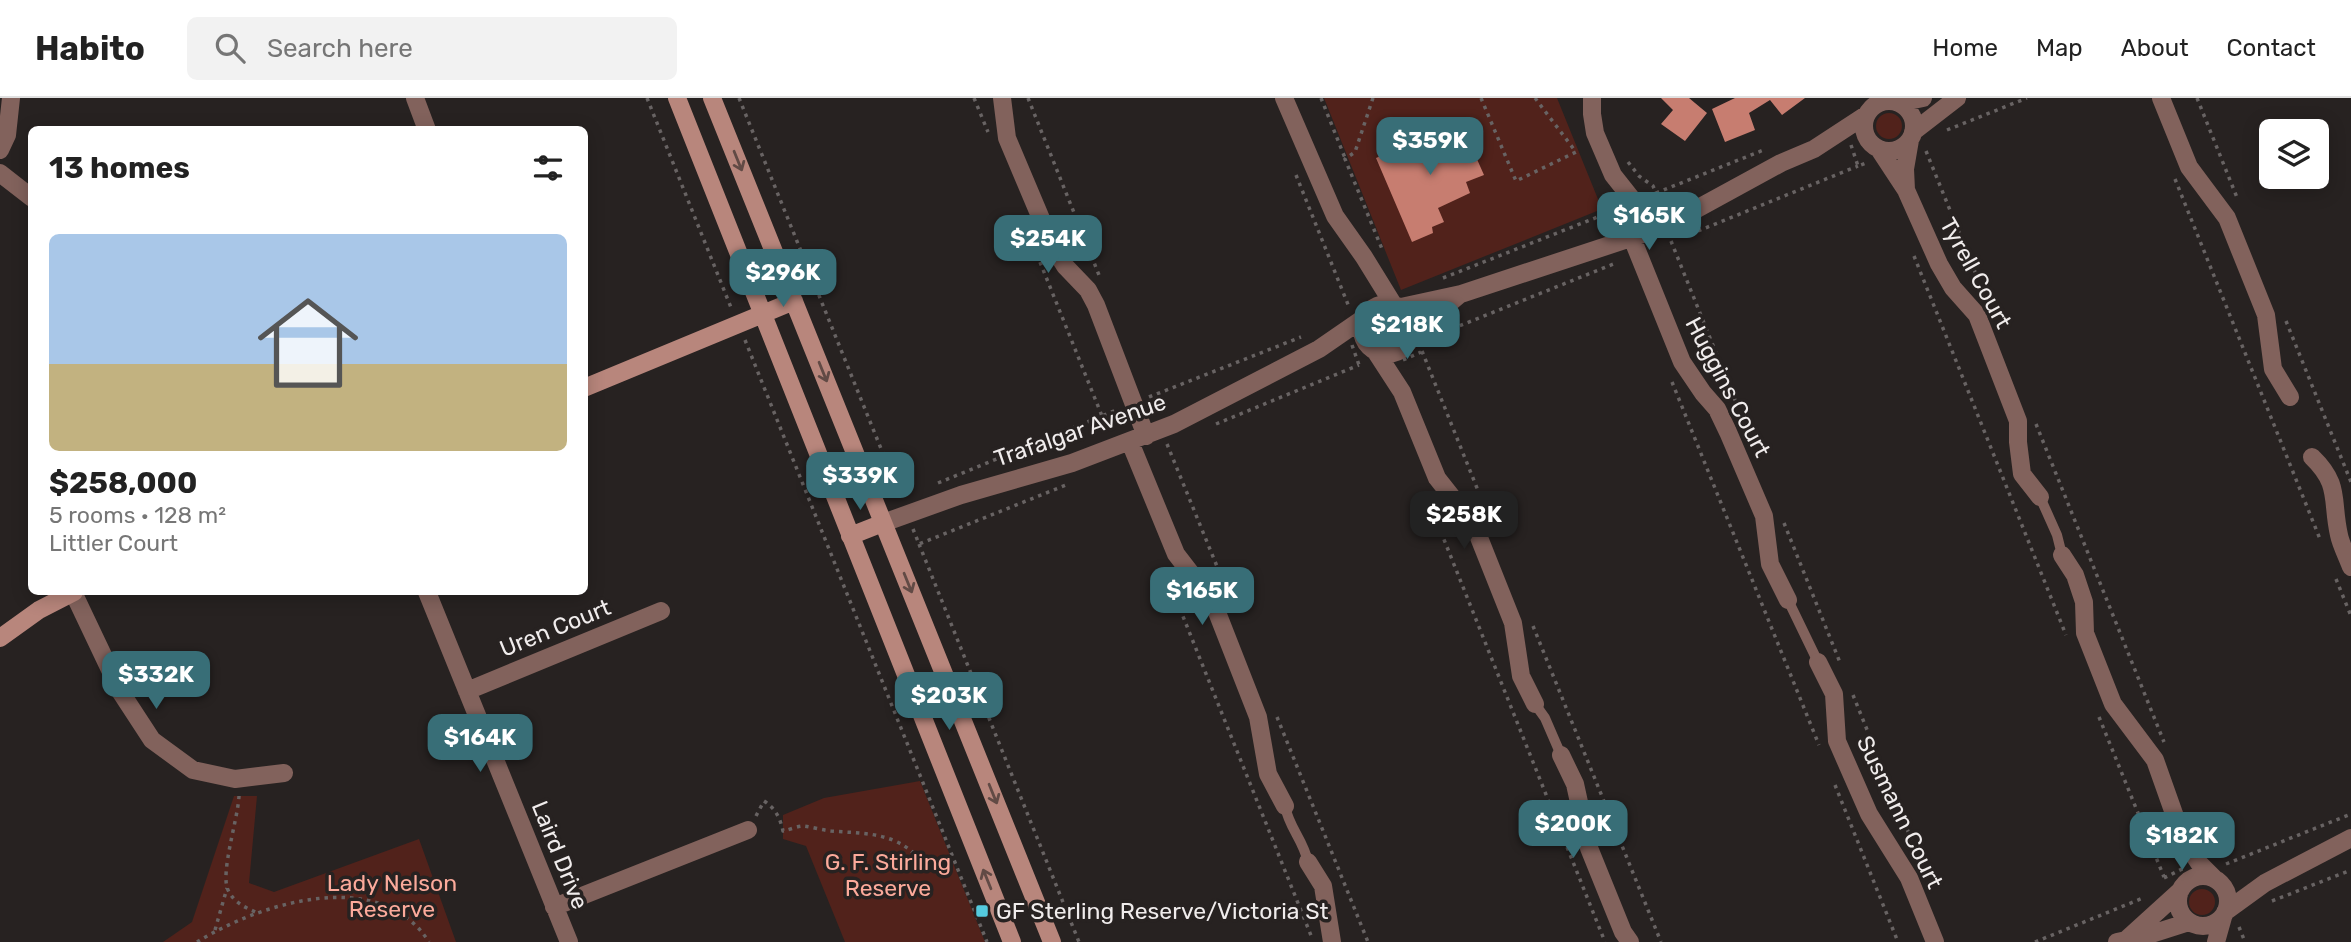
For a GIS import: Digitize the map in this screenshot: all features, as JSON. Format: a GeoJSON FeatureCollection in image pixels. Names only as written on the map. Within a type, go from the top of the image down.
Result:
{"type":"FeatureCollection","features":[{"type":"Feature","properties":{"kind":"street"},"geometry":{"type":"LineString","coordinates":[[0,150],[7,135],[11,98]]}},
{"type":"Feature","properties":{"kind":"street"},"geometry":{"type":"LineString","coordinates":[[415,98],[426,126]]}},
{"type":"Feature","properties":{"kind":"street"},"geometry":{"type":"LineString","coordinates":[[677,98],[1012,942]]}},
{"type":"Feature","properties":{"kind":"street"},"geometry":{"type":"LineString","coordinates":[[712,98],[1052,942]]}},
{"type":"Feature","properties":{"kind":"street"},"geometry":{"type":"LineString","coordinates":[[1002,98],[1007,138],[1053,247],[1065,266],[1088,290],[1096,305],[1137,445],[1175,554],[1213,602],[1261,726],[1268,774],[1285,806]]}},
{"type":"Feature","properties":{"kind":"street"},"geometry":{"type":"LineString","coordinates":[[1284,98],[1335,216],[1397,306],[1410,319],[1414,343]]}},
{"type":"Feature","properties":{"kind":"street","name":"Huggins Court"},"geometry":{"type":"LineString","coordinates":[[1592,98],[1595,133],[1613,175],[1633,202],[1639,242],[1682,362],[1717,409],[1738,456],[1764,516],[1770,564],[1788,600]]}},
{"type":"Feature","properties":{"kind":"street"},"geometry":{"type":"LineString","coordinates":[[1814,149],[1867,108],[1879,102],[1923,98]]}},
{"type":"Feature","properties":{"kind":"street"},"geometry":{"type":"LineString","coordinates":[[1366,315],[1380,304],[1430,309],[1461,294],[1639,242],[1781,163],[1814,149],[1850,143],[1896,150],[1918,142],[1957,98]]}},
{"type":"Feature","properties":{"kind":"street"},"geometry":{"type":"LineString","coordinates":[[2161,98],[2189,167],[2227,218],[2266,316],[2273,369],[2290,397]]}},
{"type":"Feature","properties":{"kind":"street"},"geometry":{"type":"LineString","coordinates":[[1896,101],[1912,114],[1918,142]]}},
{"type":"Feature","properties":{"kind":"street"},"geometry":{"type":"LineString","coordinates":[[1867,108],[1864,130],[1875,147]]}},
{"type":"Feature","properties":{"kind":"street","name":"Tyrell Court"},"geometry":{"type":"LineString","coordinates":[[1906,190],[1907,159],[1918,142]]}},
{"type":"Feature","properties":{"kind":"street","name":"Tyrell Court"},"geometry":{"type":"LineString","coordinates":[[1875,147],[1906,190],[1938,264],[1953,288],[1977,315],[2018,421],[2022,474],[2040,498]]}},
{"type":"Feature","properties":{"kind":"street"},"geometry":{"type":"LineString","coordinates":[[0,173],[28,195]]}},
{"type":"Feature","properties":{"kind":"street"},"geometry":{"type":"LineString","coordinates":[[1371,270],[1372,296],[1362,333],[1402,391],[1437,478],[1470,519],[1478,535],[1513,623],[1521,676],[1535,704]]}},
{"type":"Feature","properties":{"kind":"street"},"geometry":{"type":"LineString","coordinates":[[588,386],[794,301]]}},
{"type":"Feature","properties":{"kind":"street"},"geometry":{"type":"LineString","coordinates":[[1402,391],[1400,371],[1430,309]]}},
{"type":"Feature","properties":{"kind":"street","name":"Trafalgar Avenue"},"geometry":{"type":"LineString","coordinates":[[850,536],[961,495],[1137,445],[1319,349],[1366,315]]}},
{"type":"Feature","properties":{"kind":"street"},"geometry":{"type":"LineString","coordinates":[[1373,350],[1394,353],[1414,343]]}},
{"type":"Feature","properties":{"kind":"street","name":"Trafalgar Avenue"},"geometry":{"type":"LineString","coordinates":[[1319,349],[1352,345],[1373,350]]}},
{"type":"Feature","properties":{"kind":"street"},"geometry":{"type":"LineString","coordinates":[[2312,457],[2324,469],[2333,488],[2339,535],[2351,567]]}},
{"type":"Feature","properties":{"kind":"street"},"geometry":{"type":"LineString","coordinates":[[2062,555],[2075,575],[2084,602],[2085,633],[2113,704],[2155,760],[2183,839],[2186,867],[2178,898],[2179,911],[2205,942]]}},
{"type":"Feature","properties":{"kind":"street"},"geometry":{"type":"LineString","coordinates":[[0,638],[39,610],[68,595]]}},
{"type":"Feature","properties":{"kind":"street"},"geometry":{"type":"LineString","coordinates":[[75,595],[120,691],[152,740],[193,770],[234,779],[284,773]]}},
{"type":"Feature","properties":{"kind":"street","name":"Laird Drive"},"geometry":{"type":"LineString","coordinates":[[428,595],[569,942]]}},
{"type":"Feature","properties":{"kind":"street","name":"Uren Court"},"geometry":{"type":"LineString","coordinates":[[467,691],[661,611]]}},
{"type":"Feature","properties":{"kind":"street","name":"Susmann Court"},"geometry":{"type":"LineString","coordinates":[[1818,662],[1834,694],[1837,741],[1869,814],[1909,878],[1935,942]]}},
{"type":"Feature","properties":{"kind":"street"},"geometry":{"type":"LineString","coordinates":[[1561,755],[1575,784],[1589,848],[1623,932],[1630,942]]}},
{"type":"Feature","properties":{"kind":"street"},"geometry":{"type":"LineString","coordinates":[[554,907],[748,830]]}},
{"type":"Feature","properties":{"kind":"street"},"geometry":{"type":"LineString","coordinates":[[2216,942],[2229,918],[2265,883],[2351,838]]}},
{"type":"Feature","properties":{"kind":"street"},"geometry":{"type":"LineString","coordinates":[[2183,839],[2199,863],[2219,876],[2228,897],[2229,918]]}},
{"type":"Feature","properties":{"kind":"street"},"geometry":{"type":"LineString","coordinates":[[1308,862],[1323,886],[1332,942]]}},
{"type":"Feature","properties":{"kind":"street"},"geometry":{"type":"LineString","coordinates":[[2122,941],[2182,887],[2199,876],[2219,876],[2265,883]]}},
{"type":"Feature","properties":{"kind":"street"},"geometry":{"type":"LineString","coordinates":[[2122,941],[2191,923],[2209,926],[2229,918]]}},
{"type":"Feature","properties":{"kind":"lane"},"geometry":{"type":"LineString","coordinates":[[2040,498],[2057,534],[2062,555]]}},
{"type":"Feature","properties":{"kind":"lane"},"geometry":{"type":"LineString","coordinates":[[1788,600],[1818,662]]}},
{"type":"Feature","properties":{"kind":"lane"},"geometry":{"type":"LineString","coordinates":[[1535,704],[1545,718],[1561,755]]}},
{"type":"Feature","properties":{"kind":"lane"},"geometry":{"type":"LineString","coordinates":[[1285,806],[1287,819],[1304,846],[1308,862]]}},
{"type":"Feature","properties":{"kind":"path"},"geometry":{"type":"LineString","coordinates":[[647,98],[987,942]]}},
{"type":"Feature","properties":{"kind":"path"},"geometry":{"type":"LineString","coordinates":[[739,98],[901,498]]}},
{"type":"Feature","properties":{"kind":"path"},"geometry":{"type":"LineString","coordinates":[[1028,98],[1103,285]]}},
{"type":"Feature","properties":{"kind":"path"},"geometry":{"type":"LineString","coordinates":[[1321,98],[1383,252]]}},
{"type":"Feature","properties":{"kind":"path"},"geometry":{"type":"LineString","coordinates":[[1345,159],[1355,152],[1373,98]]}},
{"type":"Feature","properties":{"kind":"path"},"geometry":{"type":"LineString","coordinates":[[1480,98],[1516,181],[1576,152],[1535,98]]}},
{"type":"Feature","properties":{"kind":"path"},"geometry":{"type":"LineString","coordinates":[[1939,133],[2027,98]]}},
{"type":"Feature","properties":{"kind":"path"},"geometry":{"type":"LineString","coordinates":[[1907,159],[1918,142]]}},
{"type":"Feature","properties":{"kind":"path"},"geometry":{"type":"LineString","coordinates":[[1918,142],[1988,306]]}},
{"type":"Feature","properties":{"kind":"path"},"geometry":{"type":"LineString","coordinates":[[1739,410],[1671,241],[1639,242],[1440,334],[1424,286],[1767,149]]}},
{"type":"Feature","properties":{"kind":"path"},"geometry":{"type":"LineString","coordinates":[[1626,159],[1656,192]]}},
{"type":"Feature","properties":{"kind":"path"},"geometry":{"type":"LineString","coordinates":[[1696,231],[1858,166]]}},
{"type":"Feature","properties":{"kind":"path"},"geometry":{"type":"LineString","coordinates":[[1294,172],[1349,307]]}},
{"type":"Feature","properties":{"kind":"path"},"geometry":{"type":"LineString","coordinates":[[2173,176],[2325,551]]}},
{"type":"Feature","properties":{"kind":"path"},"geometry":{"type":"LineString","coordinates":[[1910,246],[2070,645]]}},
{"type":"Feature","properties":{"kind":"path"},"geometry":{"type":"LineString","coordinates":[[1414,343],[1489,518]]}},
{"type":"Feature","properties":{"kind":"path"},"geometry":{"type":"LineString","coordinates":[[1206,428],[1359,365]]}},
{"type":"Feature","properties":{"kind":"path"},"geometry":{"type":"LineString","coordinates":[[1670,376],[1820,749]]}},
{"type":"Feature","properties":{"kind":"path"},"geometry":{"type":"LineString","coordinates":[[2035,421],[2169,754]]}},
{"type":"Feature","properties":{"kind":"path"},"geometry":{"type":"LineString","coordinates":[[1137,445],[1167,444]]}},
{"type":"Feature","properties":{"kind":"path"},"geometry":{"type":"LineString","coordinates":[[1423,488],[1605,942]]}},
{"type":"Feature","properties":{"kind":"path"},"geometry":{"type":"LineString","coordinates":[[1780,514],[1843,670]]}},
{"type":"Feature","properties":{"kind":"path"},"geometry":{"type":"LineString","coordinates":[[919,544],[1079,942]]}},
{"type":"Feature","properties":{"kind":"path"},"geometry":{"type":"LineString","coordinates":[[1163,566],[1314,942]]}},
{"type":"Feature","properties":{"kind":"path"},"geometry":{"type":"LineString","coordinates":[[2335,577],[2351,616]]}},
{"type":"Feature","properties":{"kind":"path"},"geometry":{"type":"LineString","coordinates":[[1531,621],[1661,942]]}},
{"type":"Feature","properties":{"kind":"path"},"geometry":{"type":"LineString","coordinates":[[1853,695],[1921,864]]}},
{"type":"Feature","properties":{"kind":"path"},"geometry":{"type":"LineString","coordinates":[[2096,710],[2164,877]]}},
{"type":"Feature","properties":{"kind":"path"},"geometry":{"type":"LineString","coordinates":[[1831,775],[1898,942]]}},
{"type":"Feature","properties":{"kind":"path"},"geometry":{"type":"LineString","coordinates":[[215,931],[226,888],[227,860],[239,798],[234,779]]}},
{"type":"Feature","properties":{"kind":"path"},"geometry":{"type":"LineString","coordinates":[[748,830],[764,801],[773,807],[780,819],[782,831],[803,826],[816,830],[883,836],[907,847],[920,861],[929,865],[957,868]]}},
{"type":"Feature","properties":{"kind":"path"},"geometry":{"type":"LineString","coordinates":[[2219,876],[2351,814]]}},
{"type":"Feature","properties":{"kind":"path"},"geometry":{"type":"LineString","coordinates":[[226,888],[239,905],[258,914]]}},
{"type":"Feature","properties":{"kind":"path"},"geometry":{"type":"LineString","coordinates":[[2035,942],[2151,895]]}},
{"type":"Feature","properties":{"kind":"path"},"geometry":{"type":"LineString","coordinates":[[198,942],[215,931],[258,914],[318,898],[347,896],[379,903],[402,913],[419,927],[429,942]]}},
{"type":"Feature","properties":{"kind":"path"},"geometry":{"type":"LineString","coordinates":[[2229,918],[2245,942]]}},
{"type":"Feature","properties":{"kind":"green space"},"geometry":{"type":"Polygon","coordinates":[[[1324,98],[1557,98],[1602,209],[1401,290],[1324,98]]]}},
{"type":"Feature","properties":{"kind":"green space"},"geometry":{"type":"Polygon","coordinates":[[[1889,113],[1898,117],[1902,126],[1898,135],[1889,139],[1880,135],[1876,126],[1880,117],[1889,113]]]}},
{"type":"Feature","properties":{"kind":"green space"},"geometry":{"type":"Polygon","coordinates":[[[1386,316],[1395,320],[1399,329],[1395,338],[1386,342],[1377,338],[1373,329],[1377,320],[1386,316]]]}},
{"type":"Feature","properties":{"kind":"green space","name":"G. F. Stirling Reserve"},"geometry":{"type":"Polygon","coordinates":[[[920,781],[985,942],[845,942],[806,846],[783,839],[783,815],[824,798],[920,781]]]}},
{"type":"Feature","properties":{"kind":"green space","name":"Lady Nelson Reserve"},"geometry":{"type":"Polygon","coordinates":[[[234,796],[257,796],[249,883],[274,892],[419,839],[456,942],[163,942],[192,922],[234,796]]]}},
{"type":"Feature","properties":{"kind":"green space"},"geometry":{"type":"Polygon","coordinates":[[[2202,889],[2211,893],[2215,902],[2211,911],[2202,915],[2193,911],[2189,902],[2193,893],[2202,889]]]}},
{"type":"Feature","properties":{"kind":"building"},"geometry":{"type":"Polygon","coordinates":[[[1661,98],[1689,98],[1707,113],[1685,141],[1661,124],[1673,110],[1661,98]]]}},
{"type":"Feature","properties":{"kind":"building"},"geometry":{"type":"Polygon","coordinates":[[[1735,98],[1805,98],[1782,115],[1770,100],[1749,113],[1755,130],[1725,142],[1712,109],[1735,98]]]}},
{"type":"Feature","properties":{"kind":"building"},"geometry":{"type":"Polygon","coordinates":[[[1460,121],[1484,175],[1466,182],[1470,193],[1438,208],[1444,222],[1432,227],[1433,233],[1412,242],[1376,158],[1460,121]]]}},
{"type":"Feature","properties":{"kind":"place","name":"GF Sterling Reserve/Victoria St"},"geometry":{"type":"Point","coordinates":[982,911]}}]}
